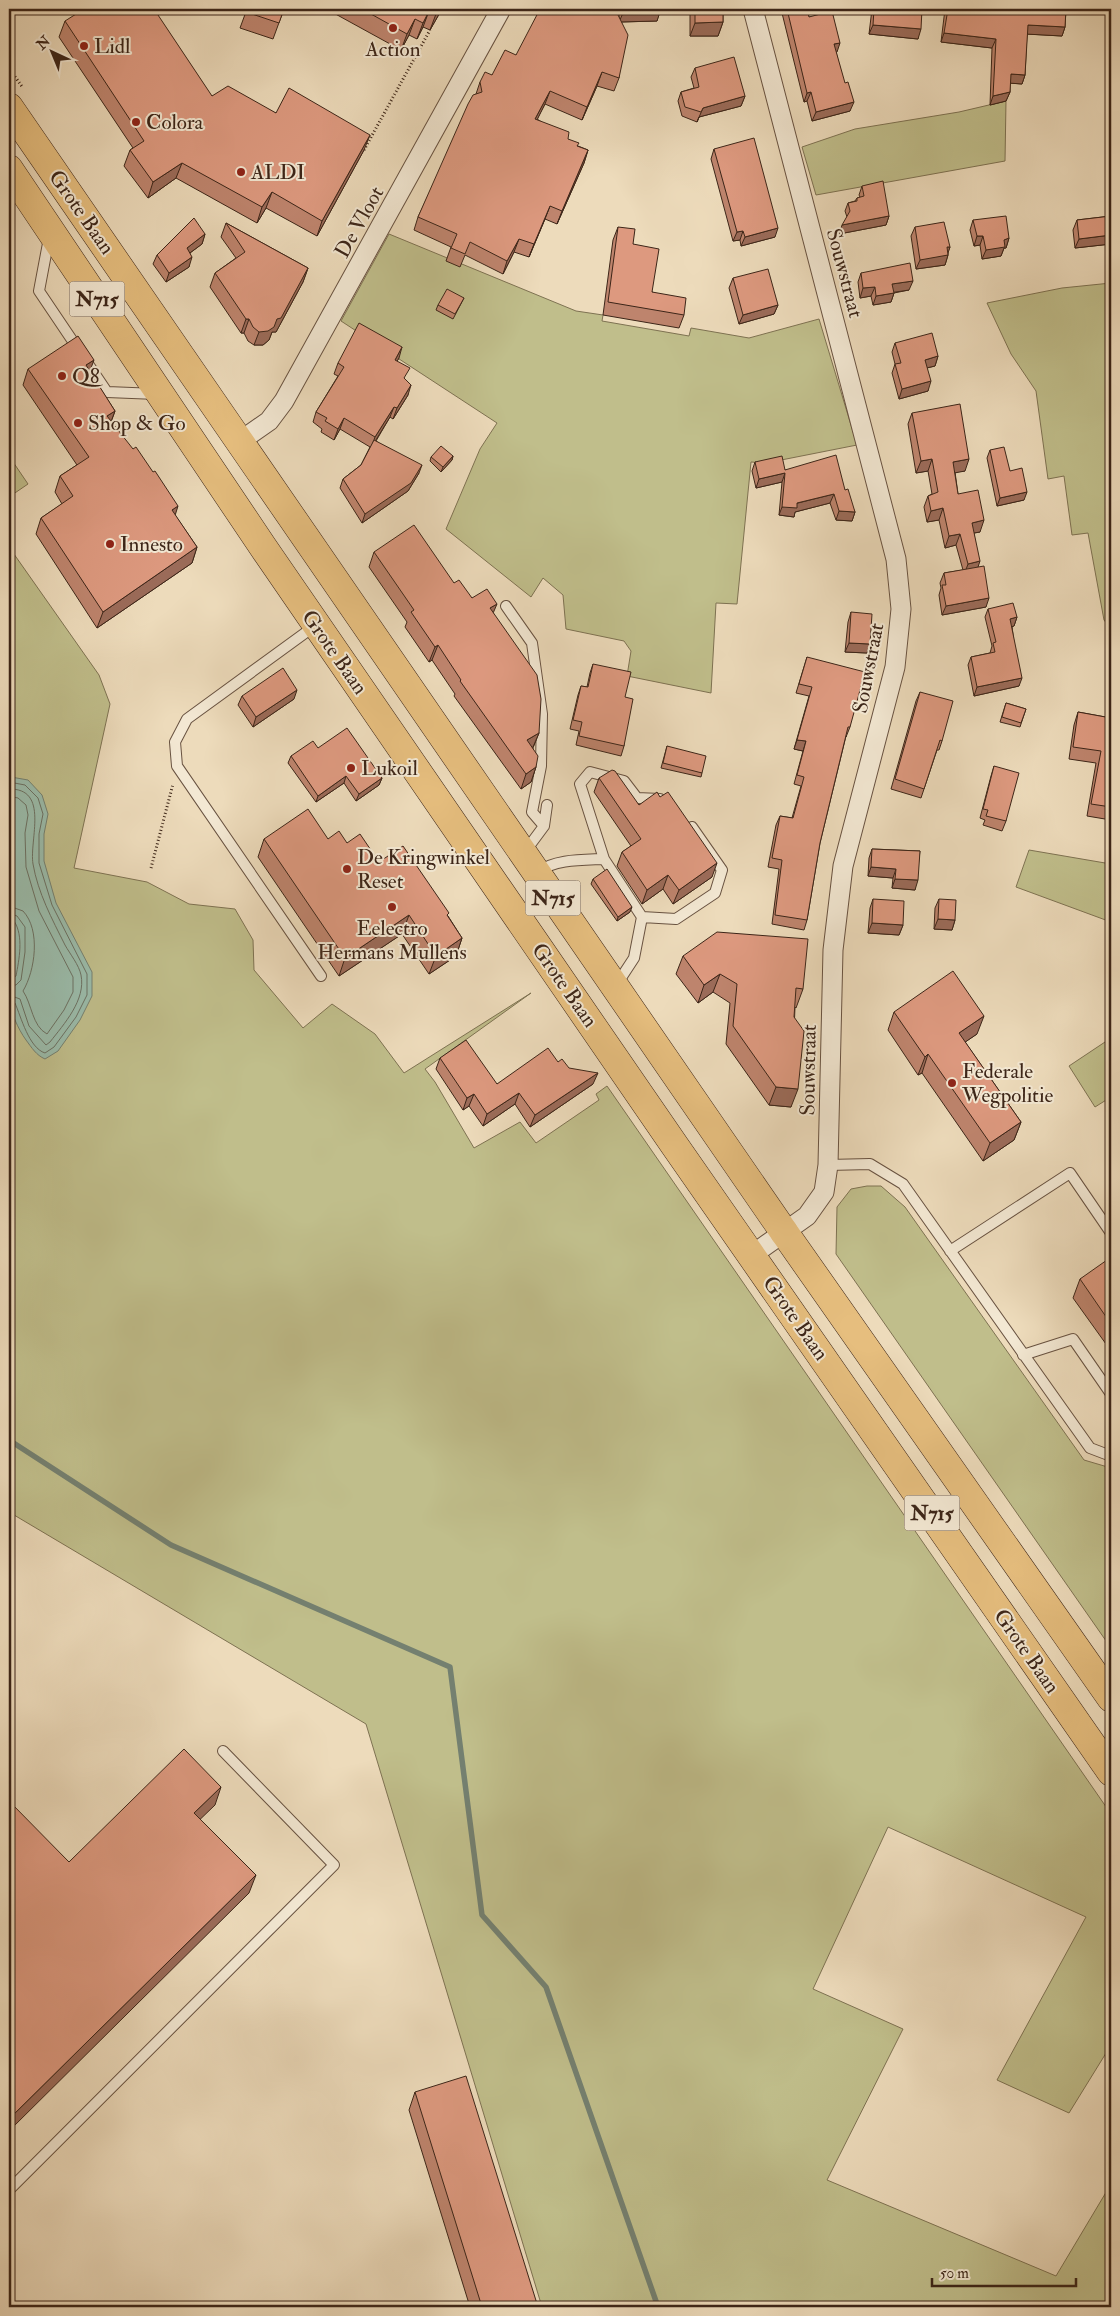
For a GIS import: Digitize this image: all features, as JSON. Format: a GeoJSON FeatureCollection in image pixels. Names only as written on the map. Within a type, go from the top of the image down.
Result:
{"type":"FeatureCollection","features":[{"type":"Feature","properties":{"kind":"main road","name":"Grote Baan"},"geometry":{"type":"LineString","coordinates":[[9,107],[784,1232],[1111,1698]]}},
{"type":"Feature","properties":{"kind":"main road","name":"Grote Baan"},"geometry":{"type":"LineString","coordinates":[[10,173],[50,229],[316,624],[1111,1772]]}},
{"type":"Feature","properties":{"kind":"street","name":"De Vloot"},"geometry":{"type":"LineString","coordinates":[[239,442],[269,421],[284,401],[501,9]]}},
{"type":"Feature","properties":{"kind":"street","name":"Souwstraat"},"geometry":{"type":"LineString","coordinates":[[752,1255],[807,1216],[824,1192],[828,1165],[833,950],[843,866],[895,667],[901,609],[896,559],[753,9]]}},
{"type":"Feature","properties":{"kind":"lane"},"geometry":{"type":"LineString","coordinates":[[50,229],[39,291],[107,392],[161,394]]}},
{"type":"Feature","properties":{"kind":"lane"},"geometry":{"type":"LineString","coordinates":[[506,606],[532,643],[543,739],[541,766],[532,812],[544,826]]}},
{"type":"Feature","properties":{"kind":"lane"},"geometry":{"type":"LineString","coordinates":[[316,624],[187,720],[175,742],[177,766],[321,976]]}},
{"type":"Feature","properties":{"kind":"lane"},"geometry":{"type":"LineString","coordinates":[[615,987],[634,958],[642,917],[604,859],[580,784],[590,772],[624,781],[637,798],[673,799]]}},
{"type":"Feature","properties":{"kind":"lane"},"geometry":{"type":"LineString","coordinates":[[547,805],[544,826],[530,864],[546,866],[583,860],[604,859]]}},
{"type":"Feature","properties":{"kind":"lane"},"geometry":{"type":"LineString","coordinates":[[642,917],[676,919],[715,893],[722,870],[684,815]]}},
{"type":"Feature","properties":{"kind":"lane"},"geometry":{"type":"LineString","coordinates":[[828,1165],[870,1164],[903,1184],[1090,1448],[1111,1456]]}},
{"type":"Feature","properties":{"kind":"lane"},"geometry":{"type":"LineString","coordinates":[[950,1251],[1070,1173],[1111,1233]]}},
{"type":"Feature","properties":{"kind":"lane"},"geometry":{"type":"LineString","coordinates":[[1023,1354],[1073,1339],[1111,1394]]}},
{"type":"Feature","properties":{"kind":"lane"},"geometry":{"type":"LineString","coordinates":[[9,2190],[334,1865],[223,1750]]}},
{"type":"Feature","properties":{"kind":"path"},"geometry":{"type":"LineString","coordinates":[[364,150],[430,30]]}},
{"type":"Feature","properties":{"kind":"path"},"geometry":{"type":"LineString","coordinates":[[151,868],[177,766]]}},
{"type":"Feature","properties":{"kind":"shaded area"},"geometry":{"type":"Polygon","coordinates":[[[1006,101],[1005,161],[816,195],[802,147],[855,129],[959,112],[1006,101]]]}},
{"type":"Feature","properties":{"kind":"shaded area"},"geometry":{"type":"Polygon","coordinates":[[[389,234],[576,311],[603,315],[602,321],[689,336],[691,328],[749,338],[819,319],[857,445],[766,463],[751,462],[737,604],[716,603],[711,693],[627,676],[631,651],[624,641],[566,629],[563,595],[543,578],[531,597],[446,529],[480,449],[497,423],[341,321],[389,234]]]}},
{"type":"Feature","properties":{"kind":"shaded area"},"geometry":{"type":"Polygon","coordinates":[[[1111,283],[1111,629],[1104,620],[1088,533],[1072,535],[1064,476],[1048,479],[1036,391],[1011,354],[987,303],[1062,288],[1111,283]]]}},
{"type":"Feature","properties":{"kind":"shaded area"},"geometry":{"type":"Polygon","coordinates":[[[9,456],[28,484],[9,497],[9,456]]]}},
{"type":"Feature","properties":{"kind":"shaded area"},"geometry":{"type":"Polygon","coordinates":[[[9,547],[99,675],[110,704],[74,868],[147,882],[189,904],[235,909],[253,940],[254,970],[303,1028],[332,1004],[375,1034],[404,1073],[531,993],[425,1069],[435,1082],[474,1148],[520,1122],[536,1143],[599,1100],[596,1094],[607,1086],[1111,1814],[1111,2045],[1069,2113],[997,2080],[1086,1917],[888,1827],[813,1989],[903,2029],[827,2180],[1056,2276],[1111,2184],[1111,2307],[542,2307],[366,1724],[9,1512],[9,547]]]}},
{"type":"Feature","properties":{"kind":"shaded area"},"geometry":{"type":"Polygon","coordinates":[[[1029,850],[1111,864],[1111,922],[1016,887],[1029,850]]]}},
{"type":"Feature","properties":{"kind":"shaded area"},"geometry":{"type":"Polygon","coordinates":[[[1111,1038],[1111,1097],[1095,1107],[1069,1066],[1111,1038]]]}},
{"type":"Feature","properties":{"kind":"shaded area"},"geometry":{"type":"Polygon","coordinates":[[[881,1186],[905,1207],[1084,1460],[1111,1468],[1111,1648],[836,1254],[837,1207],[851,1189],[881,1186]]]}},
{"type":"Feature","properties":{"kind":"water"},"geometry":{"type":"Polygon","coordinates":[[[11,777],[28,780],[42,795],[48,814],[44,834],[44,861],[56,903],[92,972],[92,996],[80,1020],[58,1051],[45,1059],[34,1051],[20,1031],[9,997],[14,949],[13,930],[9,921],[9,779],[11,777]]]}},
{"type":"Feature","properties":{"kind":"building"},"geometry":{"type":"Polygon","coordinates":[[[84,9],[154,9],[212,96],[228,86],[276,113],[289,88],[370,135],[322,221],[272,192],[262,207],[182,163],[153,182],[130,150],[144,141],[65,21],[84,9]]]}},
{"type":"Feature","properties":{"kind":"building"},"geometry":{"type":"Polygon","coordinates":[[[247,9],[284,9],[279,23],[246,12],[247,9]]]}},
{"type":"Feature","properties":{"kind":"building"},"geometry":{"type":"Polygon","coordinates":[[[362,9],[439,9],[436,14],[429,11],[423,23],[415,19],[407,34],[362,9]]]}},
{"type":"Feature","properties":{"kind":"building"},"geometry":{"type":"Polygon","coordinates":[[[540,9],[615,9],[628,35],[619,78],[602,72],[587,107],[550,91],[535,119],[569,132],[568,139],[579,143],[577,146],[588,150],[562,211],[550,206],[534,244],[519,239],[507,261],[470,242],[465,254],[451,248],[457,234],[418,217],[468,104],[473,95],[482,92],[480,82],[485,72],[492,75],[505,50],[516,55],[540,9]]]}},
{"type":"Feature","properties":{"kind":"building"},"geometry":{"type":"Polygon","coordinates":[[[623,9],[660,9],[660,12],[623,13],[623,9]]]}},
{"type":"Feature","properties":{"kind":"building"},"geometry":{"type":"Polygon","coordinates":[[[695,9],[723,9],[723,22],[695,23],[695,9]]]}},
{"type":"Feature","properties":{"kind":"building"},"geometry":{"type":"Polygon","coordinates":[[[787,9],[807,9],[809,17],[832,11],[840,43],[834,44],[845,83],[848,82],[854,102],[816,112],[811,92],[807,93],[787,9]]]}},
{"type":"Feature","properties":{"kind":"building"},"geometry":{"type":"Polygon","coordinates":[[[874,9],[922,9],[921,29],[873,25],[874,9]]]}},
{"type":"Feature","properties":{"kind":"building"},"geometry":{"type":"Polygon","coordinates":[[[948,9],[1066,9],[1065,27],[1028,25],[1025,75],[1011,74],[1010,92],[993,96],[996,39],[944,33],[948,9]]]}},
{"type":"Feature","properties":{"kind":"building"},"geometry":{"type":"Polygon","coordinates":[[[734,57],[745,96],[703,108],[701,112],[685,107],[681,92],[699,87],[695,68],[734,57]]]}},
{"type":"Feature","properties":{"kind":"building"},"geometry":{"type":"Polygon","coordinates":[[[754,138],[778,228],[745,237],[743,231],[737,232],[714,149],[754,138]]]}},
{"type":"Feature","properties":{"kind":"building"},"geometry":{"type":"Polygon","coordinates":[[[883,181],[889,216],[842,225],[850,211],[848,203],[857,201],[857,198],[864,196],[862,186],[883,181]]]}},
{"type":"Feature","properties":{"kind":"building"},"geometry":{"type":"Polygon","coordinates":[[[1006,216],[1009,238],[1004,240],[1005,247],[986,250],[983,236],[977,236],[973,220],[1006,216]]]}},
{"type":"Feature","properties":{"kind":"building"},"geometry":{"type":"Polygon","coordinates":[[[1111,216],[1111,235],[1079,239],[1077,220],[1111,216]]]}},
{"type":"Feature","properties":{"kind":"building"},"geometry":{"type":"Polygon","coordinates":[[[194,218],[205,234],[187,248],[192,257],[169,273],[157,255],[194,218]]]}},
{"type":"Feature","properties":{"kind":"building"},"geometry":{"type":"Polygon","coordinates":[[[944,222],[950,247],[947,247],[948,255],[920,260],[915,227],[944,222]]]}},
{"type":"Feature","properties":{"kind":"building"},"geometry":{"type":"Polygon","coordinates":[[[226,223],[308,268],[281,318],[277,319],[274,327],[268,331],[259,332],[253,327],[215,273],[245,252],[226,223]]]}},
{"type":"Feature","properties":{"kind":"building"},"geometry":{"type":"Polygon","coordinates":[[[618,227],[635,229],[633,244],[659,249],[652,292],[686,298],[684,315],[608,302],[618,227]]]}},
{"type":"Feature","properties":{"kind":"building"},"geometry":{"type":"Polygon","coordinates":[[[910,263],[913,281],[892,284],[894,293],[876,296],[875,287],[863,288],[861,273],[910,263]]]}},
{"type":"Feature","properties":{"kind":"building"},"geometry":{"type":"Polygon","coordinates":[[[768,269],[778,305],[743,315],[733,278],[768,269]]]}},
{"type":"Feature","properties":{"kind":"building"},"geometry":{"type":"Polygon","coordinates":[[[447,289],[464,298],[455,314],[438,305],[447,289]]]}},
{"type":"Feature","properties":{"kind":"building"},"geometry":{"type":"Polygon","coordinates":[[[359,323],[402,347],[395,360],[410,368],[404,378],[411,385],[397,408],[394,407],[375,437],[344,418],[338,429],[325,421],[327,418],[316,412],[344,367],[338,363],[359,323]]]}},
{"type":"Feature","properties":{"kind":"building"},"geometry":{"type":"Polygon","coordinates":[[[932,333],[938,356],[925,360],[931,381],[902,389],[895,364],[901,363],[895,343],[932,333]]]}},
{"type":"Feature","properties":{"kind":"building","name":"Innesto"},"geometry":{"type":"Polygon","coordinates":[[[78,336],[94,360],[86,365],[115,411],[107,416],[133,449],[136,447],[153,472],[155,471],[178,506],[172,510],[197,547],[103,612],[41,518],[73,496],[60,476],[89,457],[28,369],[78,336]]]}},
{"type":"Feature","properties":{"kind":"building"},"geometry":{"type":"Polygon","coordinates":[[[960,404],[969,459],[953,462],[958,494],[978,490],[984,520],[972,523],[980,561],[968,564],[960,534],[949,536],[943,508],[931,511],[928,496],[938,492],[932,459],[921,461],[912,413],[960,404]]]}},
{"type":"Feature","properties":{"kind":"building"},"geometry":{"type":"Polygon","coordinates":[[[374,440],[422,465],[411,483],[365,514],[343,479],[361,465],[374,440]]]}},
{"type":"Feature","properties":{"kind":"building"},"geometry":{"type":"Polygon","coordinates":[[[441,446],[453,456],[443,467],[431,457],[441,446]]]}},
{"type":"Feature","properties":{"kind":"building"},"geometry":{"type":"Polygon","coordinates":[[[1004,447],[1010,471],[1022,468],[1027,492],[1000,498],[990,450],[1004,447]]]}},
{"type":"Feature","properties":{"kind":"building"},"geometry":{"type":"Polygon","coordinates":[[[836,455],[845,490],[848,489],[855,512],[839,511],[834,494],[797,503],[797,508],[782,507],[785,473],[759,479],[755,462],[782,456],[785,470],[836,455]]]}},
{"type":"Feature","properties":{"kind":"building"},"geometry":{"type":"Polygon","coordinates":[[[414,525],[454,583],[459,580],[472,598],[487,589],[497,604],[490,608],[537,675],[541,699],[539,733],[527,740],[538,756],[536,767],[526,774],[460,681],[438,645],[435,647],[411,612],[414,610],[374,552],[414,525]]]}},
{"type":"Feature","properties":{"kind":"building"},"geometry":{"type":"Polygon","coordinates":[[[984,566],[989,598],[946,606],[942,585],[946,585],[944,573],[984,566]]]}},
{"type":"Feature","properties":{"kind":"building"},"geometry":{"type":"Polygon","coordinates":[[[1013,603],[1017,617],[1010,619],[1022,678],[977,687],[971,657],[995,652],[993,643],[996,642],[988,609],[1013,603]]]}},
{"type":"Feature","properties":{"kind":"building"},"geometry":{"type":"Polygon","coordinates":[[[851,612],[872,614],[870,644],[849,643],[851,612]]]}},
{"type":"Feature","properties":{"kind":"building"},"geometry":{"type":"Polygon","coordinates":[[[807,657],[865,672],[850,727],[848,727],[820,843],[807,920],[775,915],[782,860],[772,858],[780,816],[793,818],[804,777],[797,775],[806,741],[797,740],[812,687],[799,684],[807,657]]]}},
{"type":"Feature","properties":{"kind":"building"},"geometry":{"type":"Polygon","coordinates":[[[593,664],[631,672],[625,697],[633,699],[624,746],[579,736],[582,722],[573,720],[581,686],[588,687],[593,664]]]}},
{"type":"Feature","properties":{"kind":"building"},"geometry":{"type":"Polygon","coordinates":[[[283,668],[297,690],[256,717],[242,696],[283,668]]]}},
{"type":"Feature","properties":{"kind":"building"},"geometry":{"type":"Polygon","coordinates":[[[920,692],[953,701],[942,741],[940,740],[924,789],[895,779],[920,692]]]}},
{"type":"Feature","properties":{"kind":"building"},"geometry":{"type":"Polygon","coordinates":[[[1006,703],[1026,709],[1021,723],[1002,717],[1006,703]]]}},
{"type":"Feature","properties":{"kind":"building"},"geometry":{"type":"Polygon","coordinates":[[[1078,712],[1111,718],[1111,807],[1091,804],[1101,751],[1073,747],[1078,712]]]}},
{"type":"Feature","properties":{"kind":"building"},"geometry":{"type":"Polygon","coordinates":[[[347,728],[382,778],[359,794],[346,776],[318,796],[291,756],[313,741],[318,748],[347,728]]]}},
{"type":"Feature","properties":{"kind":"building"},"geometry":{"type":"Polygon","coordinates":[[[667,746],[706,756],[702,773],[663,763],[667,746]]]}},
{"type":"Feature","properties":{"kind":"building"},"geometry":{"type":"Polygon","coordinates":[[[994,766],[1019,773],[1006,821],[986,816],[988,810],[983,809],[994,766]]]}},
{"type":"Feature","properties":{"kind":"building"},"geometry":{"type":"Polygon","coordinates":[[[612,770],[615,771],[639,805],[657,792],[660,797],[668,792],[717,863],[679,890],[668,875],[647,890],[622,852],[641,839],[599,778],[612,770]]]}},
{"type":"Feature","properties":{"kind":"building"},"geometry":{"type":"Polygon","coordinates":[[[308,809],[328,839],[339,831],[347,843],[360,834],[379,862],[403,846],[449,913],[447,915],[462,938],[436,956],[409,915],[345,958],[264,839],[308,809]]]}},
{"type":"Feature","properties":{"kind":"building"},"geometry":{"type":"Polygon","coordinates":[[[872,849],[920,851],[918,880],[895,879],[896,869],[871,867],[872,849]]]}},
{"type":"Feature","properties":{"kind":"building"},"geometry":{"type":"Polygon","coordinates":[[[607,869],[632,907],[618,917],[593,879],[607,869]]]}},
{"type":"Feature","properties":{"kind":"building"},"geometry":{"type":"Polygon","coordinates":[[[873,899],[904,901],[903,925],[872,923],[873,899]]]}},
{"type":"Feature","properties":{"kind":"building"},"geometry":{"type":"Polygon","coordinates":[[[939,899],[956,900],[955,920],[938,919],[939,899]]]}},
{"type":"Feature","properties":{"kind":"building"},"geometry":{"type":"Polygon","coordinates":[[[717,932],[808,939],[803,989],[796,988],[794,1017],[804,1031],[798,1089],[776,1087],[733,1026],[737,984],[720,974],[704,985],[683,956],[717,932]]]}},
{"type":"Feature","properties":{"kind":"building","name":"Federale Wegpolitie"},"geometry":{"type":"Polygon","coordinates":[[[953,971],[984,1016],[959,1033],[1021,1122],[990,1143],[928,1054],[925,1057],[894,1012],[953,971]]]}},
{"type":"Feature","properties":{"kind":"building"},"geometry":{"type":"Polygon","coordinates":[[[466,1040],[497,1084],[548,1048],[558,1062],[562,1059],[569,1068],[598,1073],[535,1115],[519,1093],[487,1114],[474,1094],[467,1098],[440,1058],[466,1040]]]}},
{"type":"Feature","properties":{"kind":"building"},"geometry":{"type":"Polygon","coordinates":[[[1107,1260],[1111,1267],[1111,1324],[1080,1279],[1107,1260]]]}},
{"type":"Feature","properties":{"kind":"building"},"geometry":{"type":"Polygon","coordinates":[[[184,1749],[221,1787],[194,1813],[256,1875],[9,2119],[9,1801],[69,1862],[184,1749]]]}},
{"type":"Feature","properties":{"kind":"building"},"geometry":{"type":"Polygon","coordinates":[[[466,2076],[538,2307],[482,2307],[415,2092],[466,2076]]]}},
{"type":"Feature","properties":{"kind":"waterway"},"geometry":{"type":"LineString","coordinates":[[9,1440],[171,1545],[450,1667],[482,1915],[546,1987],[658,2307]]}},
{"type":"Feature","properties":{"kind":"place","name":"Action"},"geometry":{"type":"Point","coordinates":[393,28]}},
{"type":"Feature","properties":{"kind":"place","name":"Lidl"},"geometry":{"type":"Point","coordinates":[84,46]}},
{"type":"Feature","properties":{"kind":"place","name":"Colora"},"geometry":{"type":"Point","coordinates":[136,122]}},
{"type":"Feature","properties":{"kind":"place","name":"ALDI"},"geometry":{"type":"Point","coordinates":[241,172]}},
{"type":"Feature","properties":{"kind":"place","name":"Q8"},"geometry":{"type":"Point","coordinates":[62,376]}},
{"type":"Feature","properties":{"kind":"place","name":"Shop & Go"},"geometry":{"type":"Point","coordinates":[78,423]}},
{"type":"Feature","properties":{"kind":"place","name":"Innesto"},"geometry":{"type":"Point","coordinates":[110,544]}},
{"type":"Feature","properties":{"kind":"place","name":"Lukoil"},"geometry":{"type":"Point","coordinates":[351,768]}},
{"type":"Feature","properties":{"kind":"place","name":"De Kringwinkel Reset"},"geometry":{"type":"Point","coordinates":[347,869]}},
{"type":"Feature","properties":{"kind":"place","name":"Eelectro Hermans Mullens"},"geometry":{"type":"Point","coordinates":[392,907]}},
{"type":"Feature","properties":{"kind":"place","name":"Federale Wegpolitie"},"geometry":{"type":"Point","coordinates":[952,1083]}}]}
